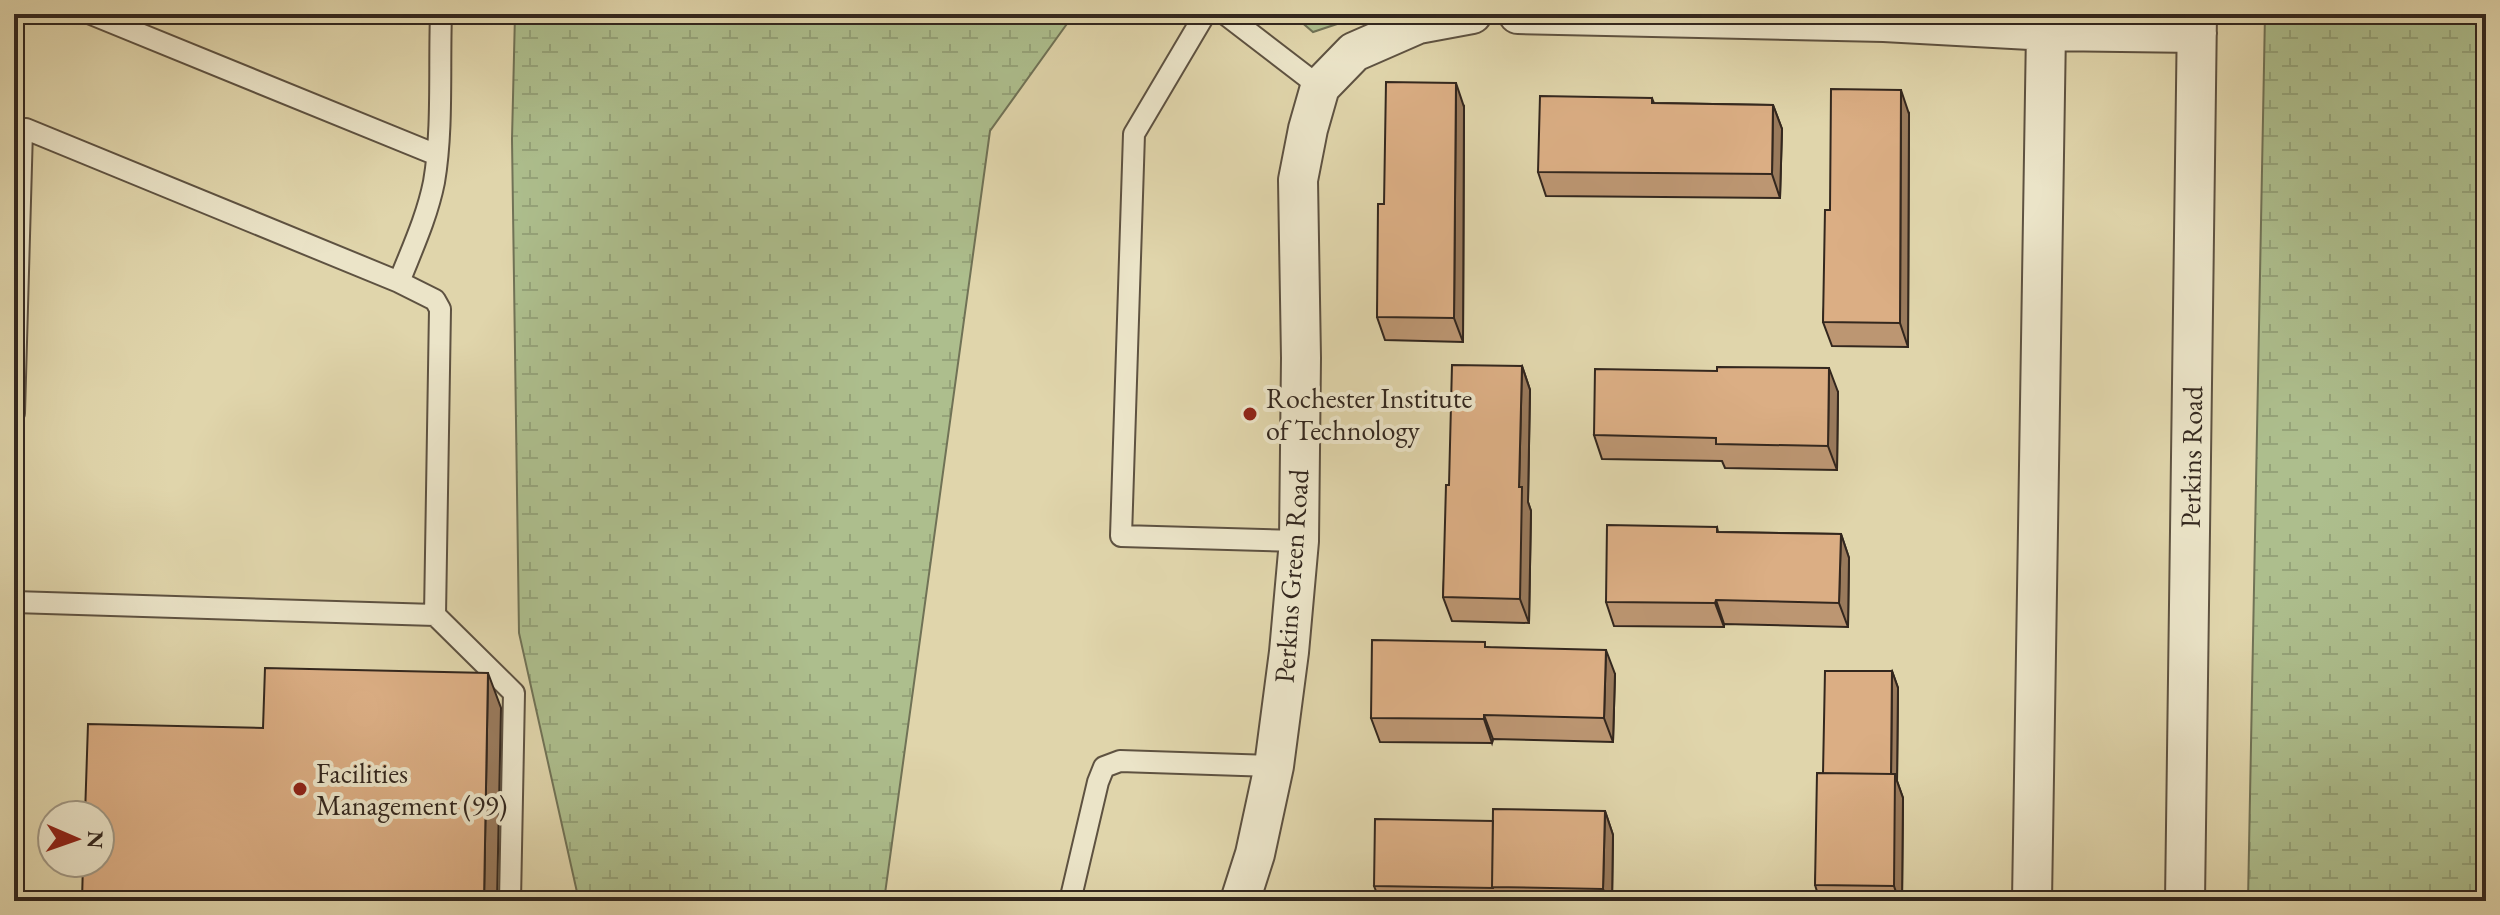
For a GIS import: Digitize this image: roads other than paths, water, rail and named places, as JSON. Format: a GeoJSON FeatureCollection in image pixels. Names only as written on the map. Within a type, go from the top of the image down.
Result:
{"type":"FeatureCollection","features":[{"type":"Feature","properties":{"kind":"street","name":"Perkins Green Road"},"geometry":{"type":"LineString","coordinates":[[1240,901],[1255,854],[1274,766],[1299,541],[1301,358],[1298,180],[1308,129],[1320,87],[1354,52],[1418,24],[1472,14]]}},
{"type":"Feature","properties":{"kind":"street"},"geometry":{"type":"LineString","coordinates":[[1518,14],[1884,18],[2046,31],[2197,23]]}},
{"type":"Feature","properties":{"kind":"street","name":"Perkins Road"},"geometry":{"type":"LineString","coordinates":[[2185,901],[2197,23]]}},
{"type":"Feature","properties":{"kind":"street"},"geometry":{"type":"LineString","coordinates":[[2032,901],[2046,31]]}},
{"type":"Feature","properties":{"kind":"lane"},"geometry":{"type":"LineString","coordinates":[[91,14],[437,155]]}},
{"type":"Feature","properties":{"kind":"lane"},"geometry":{"type":"LineString","coordinates":[[399,282],[425,215],[433,183],[437,155],[441,14]]}},
{"type":"Feature","properties":{"kind":"lane"},"geometry":{"type":"LineString","coordinates":[[1205,14],[1134,134],[1121,536],[1299,541]]}},
{"type":"Feature","properties":{"kind":"lane"},"geometry":{"type":"LineString","coordinates":[[1225,14],[1320,87]]}},
{"type":"Feature","properties":{"kind":"lane"},"geometry":{"type":"LineString","coordinates":[[14,413],[22,130],[26,129],[399,282],[435,300],[440,309],[435,615]]}},
{"type":"Feature","properties":{"kind":"lane"},"geometry":{"type":"LineString","coordinates":[[14,602],[435,615],[514,693],[510,901]]}},
{"type":"Feature","properties":{"kind":"lane"},"geometry":{"type":"LineString","coordinates":[[1070,901],[1104,767],[1120,761],[1274,766]]}},
{"type":"Feature","properties":{"kind":"place","name":"Rochester Institute of Technology"},"geometry":{"type":"Point","coordinates":[1250,414]}},
{"type":"Feature","properties":{"kind":"place","name":"Facilities Management (99)"},"geometry":{"type":"Point","coordinates":[300,789]}}]}
